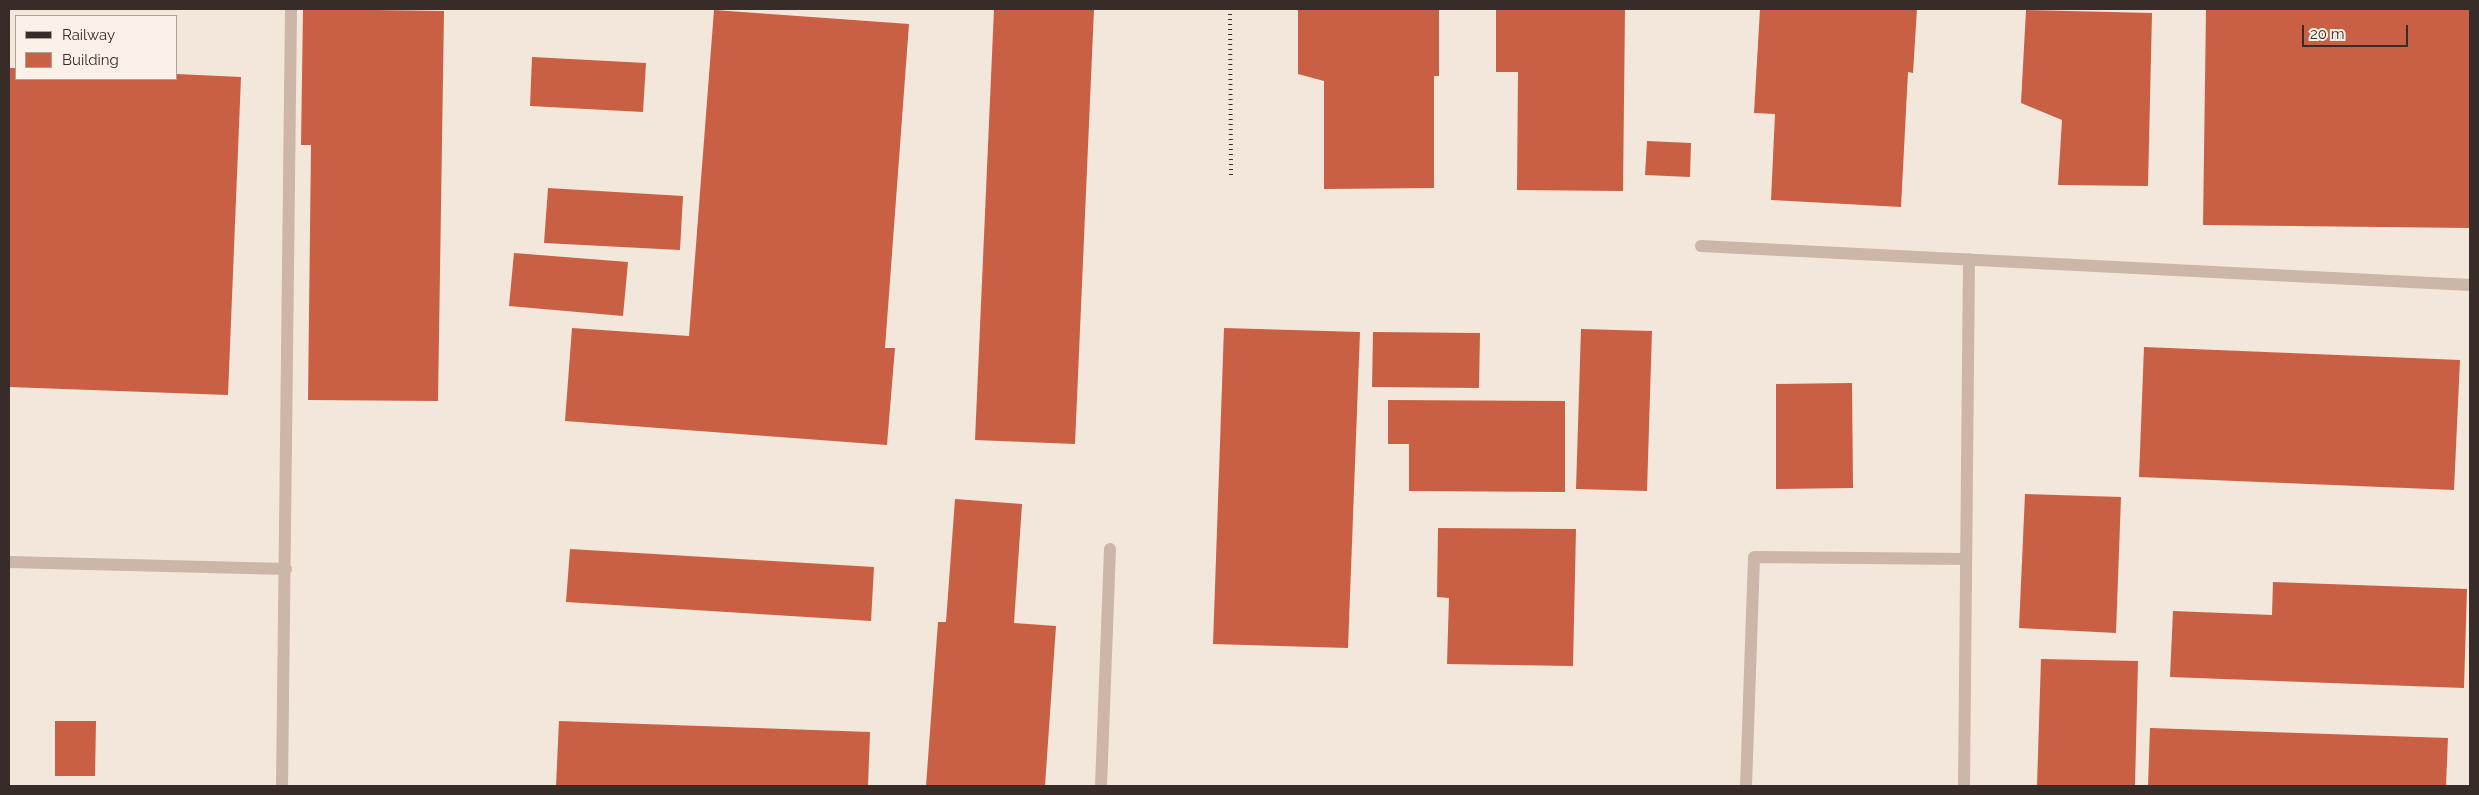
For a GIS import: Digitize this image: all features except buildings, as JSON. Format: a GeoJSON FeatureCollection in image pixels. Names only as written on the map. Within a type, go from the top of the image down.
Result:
{"type":"FeatureCollection","features":[{"type":"Feature","properties":{"kind":"lane"},"geometry":{"type":"LineString","coordinates":[[282,786],[291,9]]}},
{"type":"Feature","properties":{"kind":"lane"},"geometry":{"type":"LineString","coordinates":[[1701,246],[2470,285]]}},
{"type":"Feature","properties":{"kind":"lane"},"geometry":{"type":"LineString","coordinates":[[1964,786],[1969,260]]}},
{"type":"Feature","properties":{"kind":"lane"},"geometry":{"type":"LineString","coordinates":[[1101,786],[1110,549]]}},
{"type":"Feature","properties":{"kind":"lane"},"geometry":{"type":"LineString","coordinates":[[1746,786],[1754,557],[1966,559]]}},
{"type":"Feature","properties":{"kind":"lane"},"geometry":{"type":"LineString","coordinates":[[9,562],[286,569]]}},
{"type":"Feature","properties":{"kind":"railway"},"geometry":{"type":"LineString","coordinates":[[1230,9],[1231,179]]}}]}
